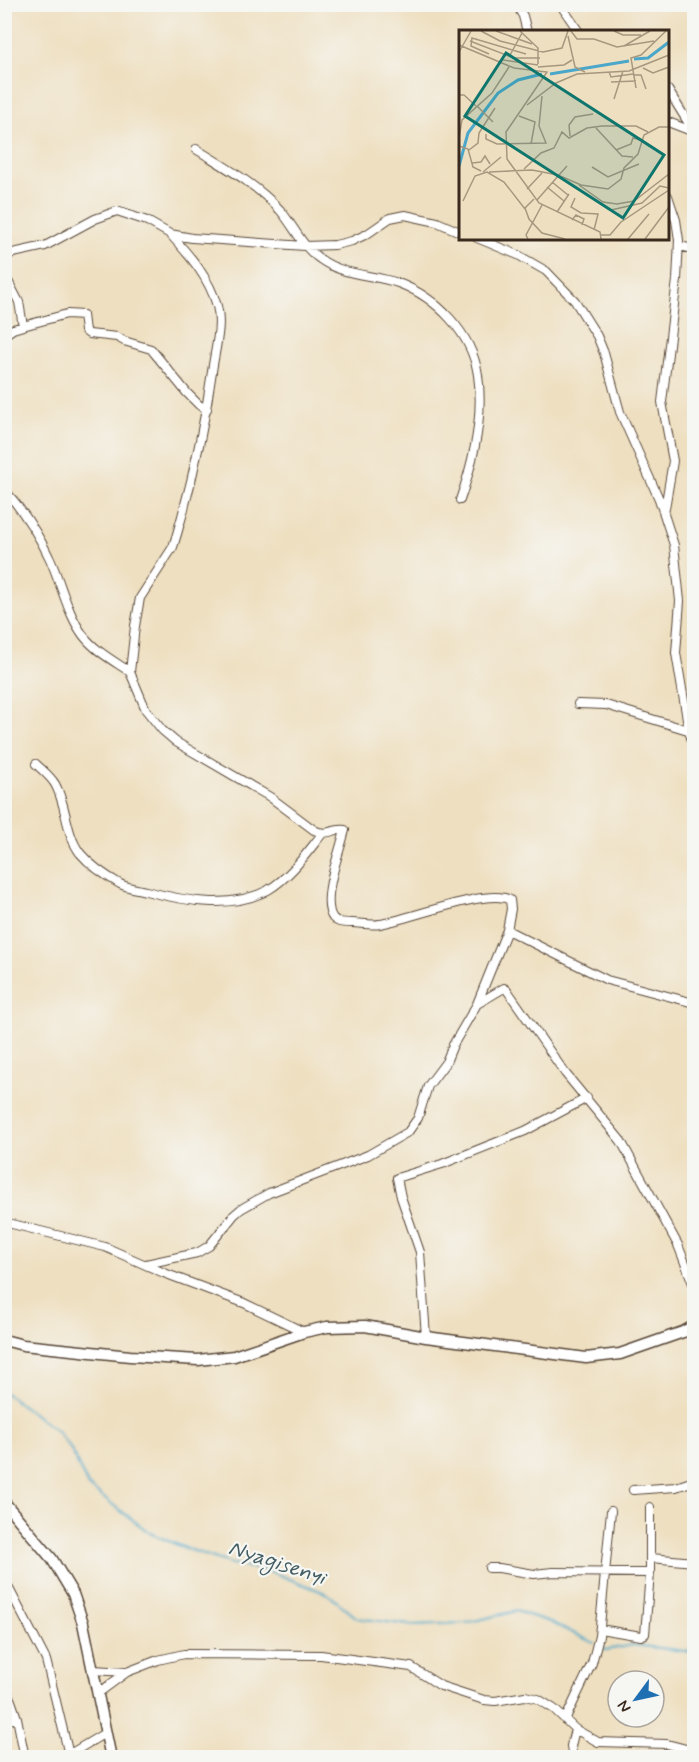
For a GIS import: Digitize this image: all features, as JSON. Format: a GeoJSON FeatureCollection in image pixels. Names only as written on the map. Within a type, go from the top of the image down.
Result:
{"type":"FeatureCollection","features":[{"type":"Feature","properties":{"kind":"main road"},"geometry":{"type":"LineString","coordinates":[[4,1341],[130,1356],[198,1360],[234,1356],[304,1332],[327,1327],[364,1326],[426,1337],[586,1358],[620,1354],[694,1326]]}},
{"type":"Feature","properties":{"kind":"main road"},"geometry":{"type":"LineString","coordinates":[[4,1502],[52,1559],[73,1594],[83,1623],[111,1758]]}},
{"type":"Feature","properties":{"kind":"street"},"geometry":{"type":"LineString","coordinates":[[516,4],[523,16],[526,30]]}},
{"type":"Feature","properties":{"kind":"street"},"geometry":{"type":"LineString","coordinates":[[560,4],[578,30]]}},
{"type":"Feature","properties":{"kind":"street"},"geometry":{"type":"LineString","coordinates":[[669,92],[694,132]]}},
{"type":"Feature","properties":{"kind":"street"},"geometry":{"type":"LineString","coordinates":[[669,122],[694,132]]}},
{"type":"Feature","properties":{"kind":"street"},"geometry":{"type":"LineString","coordinates":[[196,149],[264,194],[280,211],[305,246],[320,260],[355,274],[398,283],[424,295],[442,309],[456,326],[469,349],[478,373],[479,403],[471,468],[460,500]]}},
{"type":"Feature","properties":{"kind":"street"},"geometry":{"type":"LineString","coordinates":[[664,514],[673,461],[662,402],[677,280],[678,246],[676,220],[669,199]]}},
{"type":"Feature","properties":{"kind":"street"},"geometry":{"type":"LineString","coordinates":[[4,255],[45,246],[95,219],[117,211],[147,221],[170,234],[192,238],[305,246],[335,245],[352,241],[390,218],[405,216],[437,222],[459,232]]}},
{"type":"Feature","properties":{"kind":"street"},"geometry":{"type":"LineString","coordinates":[[170,234],[204,275],[217,308],[217,340],[207,409],[185,507],[173,548],[141,598],[130,672],[146,710],[162,730],[176,742],[270,797],[322,834]]}},
{"type":"Feature","properties":{"kind":"street"},"geometry":{"type":"LineString","coordinates":[[482,240],[546,270],[575,301],[597,336],[620,412],[655,490],[674,545],[680,619],[676,653],[694,747]]}},
{"type":"Feature","properties":{"kind":"street"},"geometry":{"type":"LineString","coordinates":[[678,246],[694,249]]}},
{"type":"Feature","properties":{"kind":"street"},"geometry":{"type":"LineString","coordinates":[[4,280],[8,281],[19,302],[23,326]]}},
{"type":"Feature","properties":{"kind":"street"},"geometry":{"type":"LineString","coordinates":[[4,335],[13,329],[45,319],[67,314],[83,315],[85,331],[89,334],[98,333],[117,337],[151,349],[187,393],[199,405],[207,409]]}},
{"type":"Feature","properties":{"kind":"street"},"geometry":{"type":"LineString","coordinates":[[4,489],[26,514],[49,556],[72,617],[83,634],[94,647],[130,672]]}},
{"type":"Feature","properties":{"kind":"street"},"geometry":{"type":"LineString","coordinates":[[578,704],[606,705],[692,731]]}},
{"type":"Feature","properties":{"kind":"street"},"geometry":{"type":"LineString","coordinates":[[36,764],[54,783],[64,807],[70,831],[80,852],[102,873],[122,885],[185,900],[224,902],[245,899],[267,890],[282,880],[322,834],[340,829],[345,830],[331,882],[329,911],[334,920],[342,923],[381,924],[432,909],[492,897],[505,897],[510,900],[512,909],[507,930],[477,1004],[453,1045],[446,1062],[428,1086],[418,1118],[408,1132],[368,1155],[269,1193],[241,1209],[208,1246],[197,1252],[146,1264]]}},
{"type":"Feature","properties":{"kind":"street"},"geometry":{"type":"LineString","coordinates":[[507,930],[607,980],[694,1003]]}},
{"type":"Feature","properties":{"kind":"street"},"geometry":{"type":"LineString","coordinates":[[477,1004],[504,988],[507,990],[565,1072],[621,1141],[678,1245],[694,1286]]}},
{"type":"Feature","properties":{"kind":"street"},"geometry":{"type":"LineString","coordinates":[[426,1337],[420,1252],[401,1197],[397,1178],[442,1164],[525,1131],[586,1098]]}},
{"type":"Feature","properties":{"kind":"street"},"geometry":{"type":"LineString","coordinates":[[4,1222],[105,1247],[244,1304],[304,1332]]}},
{"type":"Feature","properties":{"kind":"street"},"geometry":{"type":"LineString","coordinates":[[633,1490],[676,1487],[694,1481]]}},
{"type":"Feature","properties":{"kind":"street"},"geometry":{"type":"LineString","coordinates":[[600,1629],[641,1636],[645,1634],[651,1558],[650,1507]]}},
{"type":"Feature","properties":{"kind":"street"},"geometry":{"type":"LineString","coordinates":[[565,1720],[592,1663],[600,1629],[610,1511]]}},
{"type":"Feature","properties":{"kind":"street"},"geometry":{"type":"LineString","coordinates":[[651,1558],[694,1562]]}},
{"type":"Feature","properties":{"kind":"street"},"geometry":{"type":"LineString","coordinates":[[489,1568],[534,1574],[554,1572],[650,1573]]}},
{"type":"Feature","properties":{"kind":"street"},"geometry":{"type":"LineString","coordinates":[[4,1579],[46,1660],[67,1756],[105,1733]]}},
{"type":"Feature","properties":{"kind":"street"},"geometry":{"type":"LineString","coordinates":[[97,1694],[127,1672],[158,1660],[184,1654],[331,1656],[411,1667],[441,1686],[484,1700],[495,1701],[525,1696],[538,1699],[575,1729],[602,1743],[667,1744],[694,1751]]}},
{"type":"Feature","properties":{"kind":"street"},"geometry":{"type":"LineString","coordinates":[[93,1670],[127,1672]]}},
{"type":"Feature","properties":{"kind":"street"},"geometry":{"type":"LineString","coordinates":[[4,1681],[17,1718],[25,1758]]}},
{"type":"Feature","properties":{"kind":"street"},"geometry":{"type":"LineString","coordinates":[[4,1721],[17,1718]]}},
{"type":"Feature","properties":{"kind":"street"},"geometry":{"type":"LineString","coordinates":[[573,1758],[571,1746],[575,1729]]}},
{"type":"Feature","properties":{"kind":"waterway","name":"Nyagisenyi"},"geometry":{"type":"LineString","coordinates":[[4,1392],[57,1431],[70,1448],[88,1486],[150,1533],[180,1546],[228,1563],[272,1572],[328,1594],[357,1618],[409,1625],[466,1623],[516,1611],[550,1622],[594,1643]]}},
{"type":"Feature","properties":{"kind":"waterway","name":"Nyagisenyi"},"geometry":{"type":"LineString","coordinates":[[599,1646],[606,1650],[633,1645],[694,1652]]}}]}
